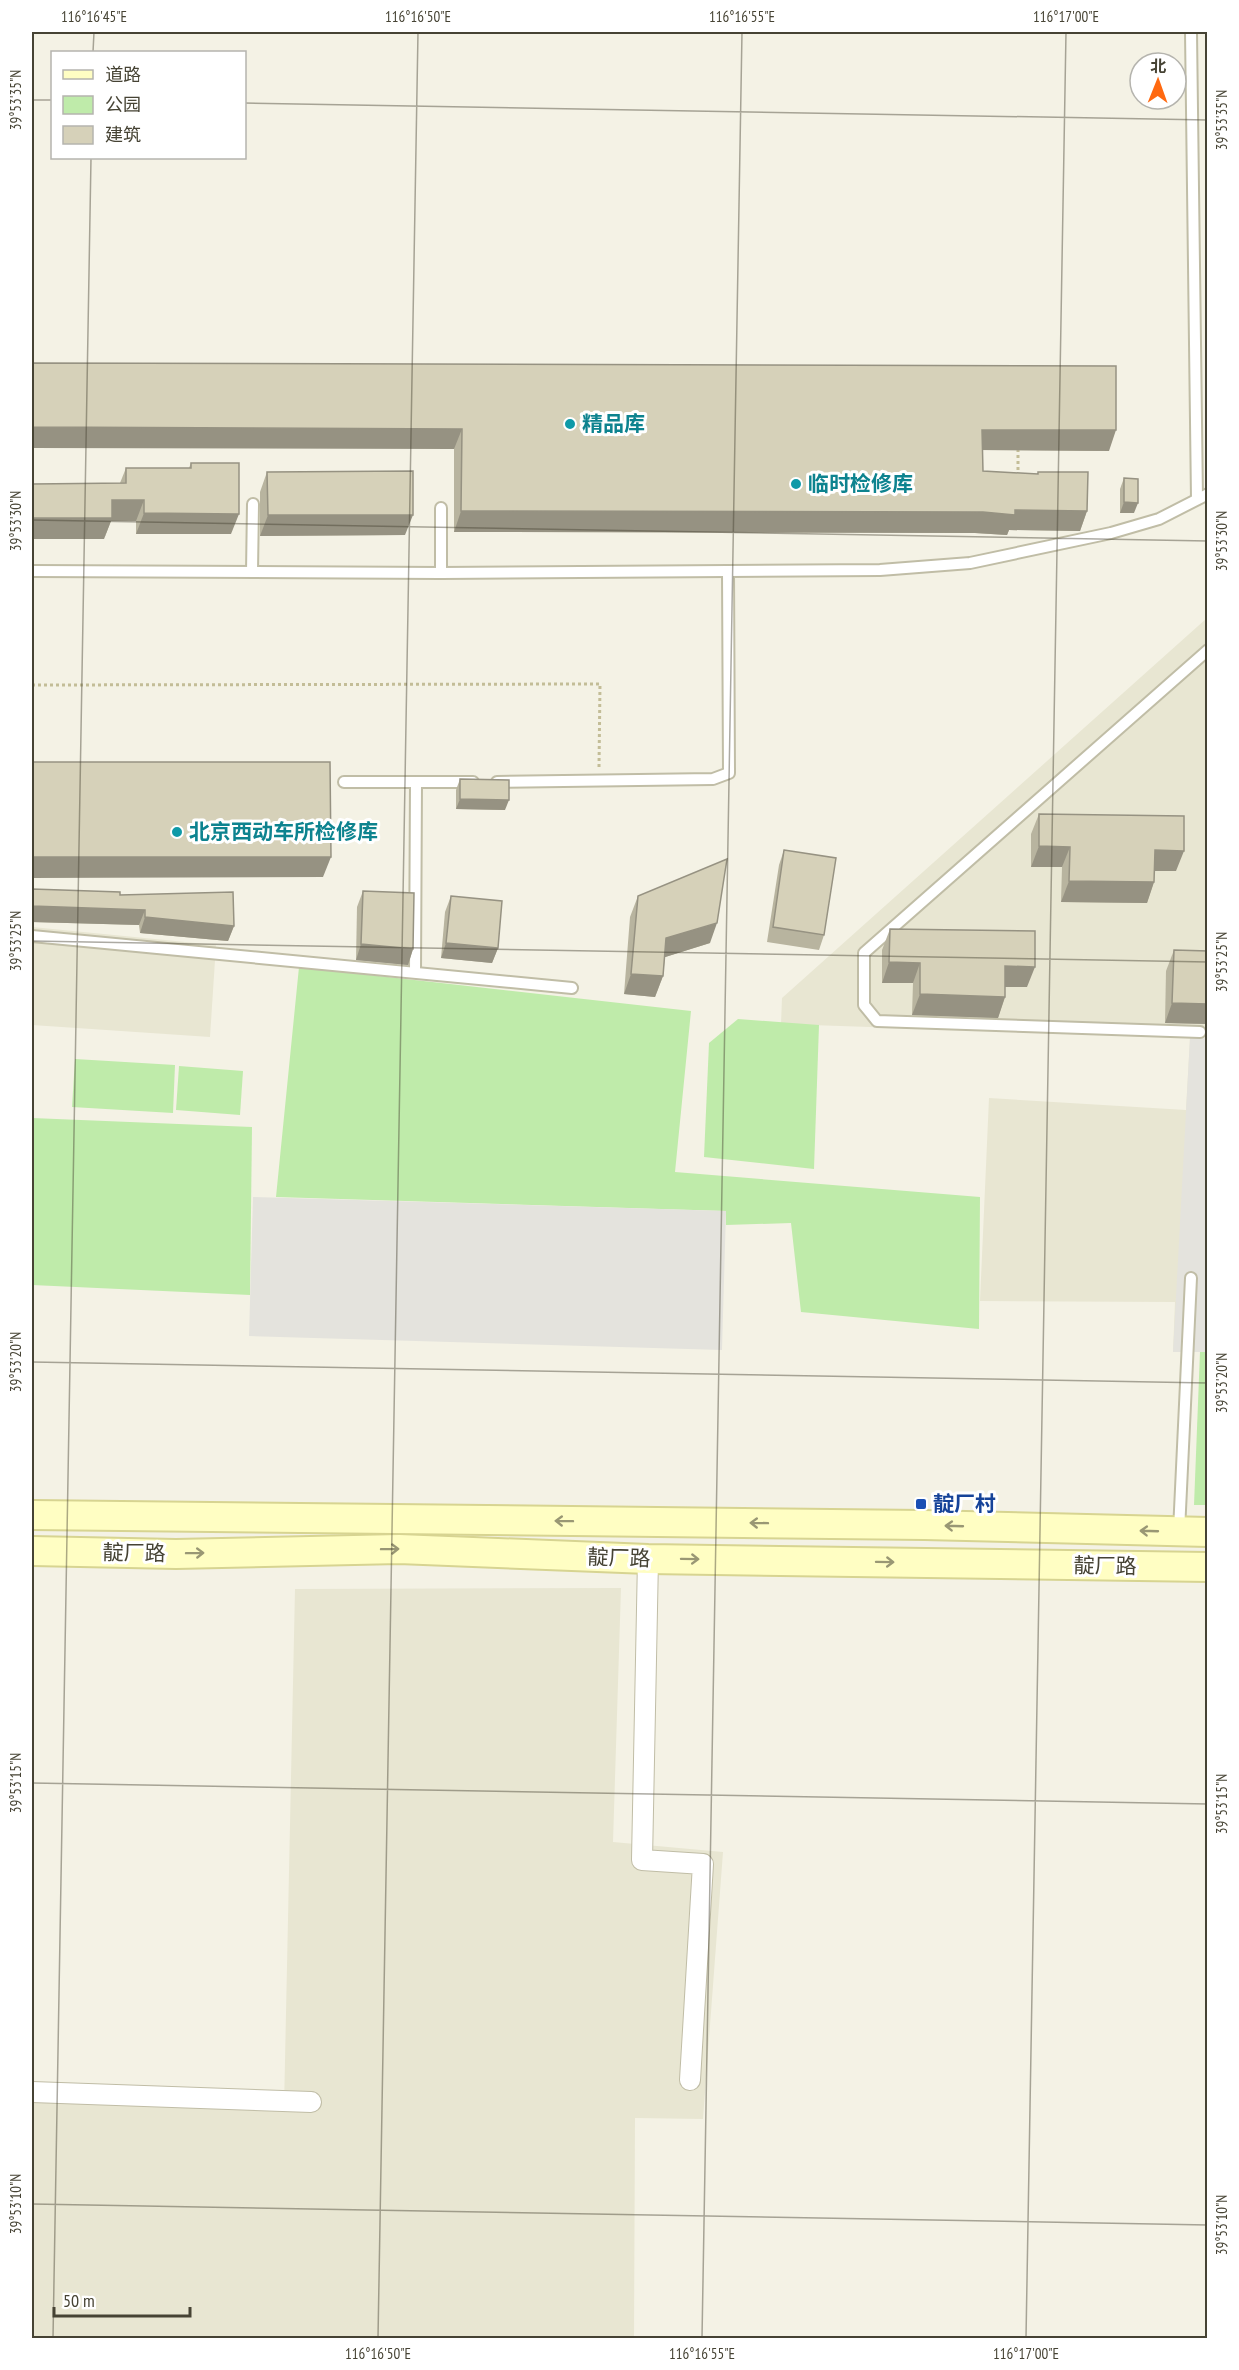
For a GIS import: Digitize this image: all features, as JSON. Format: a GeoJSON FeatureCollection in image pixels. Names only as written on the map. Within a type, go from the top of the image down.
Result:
{"type":"FeatureCollection","features":[{"type":"Feature","properties":{"kind":"main road"},"geometry":{"type":"LineString","coordinates":[[32,1515],[924,1525],[1208,1532]]}},
{"type":"Feature","properties":{"kind":"main road","name":"靛厂路"},"geometry":{"type":"LineString","coordinates":[[32,1551],[176,1554],[399,1549],[648,1559],[1208,1567]]}},
{"type":"Feature","properties":{"kind":"street"},"geometry":{"type":"LineString","coordinates":[[648,1559],[642,1860],[703,1864],[690,2080]]}},
{"type":"Feature","properties":{"kind":"street"},"geometry":{"type":"LineString","coordinates":[[32,2092],[311,2102]]}},
{"type":"Feature","properties":{"kind":"lane"},"geometry":{"type":"LineString","coordinates":[[32,571],[441,573],[880,570],[970,562],[1159,519],[1202,496],[1191,32]]}},
{"type":"Feature","properties":{"kind":"lane"},"geometry":{"type":"LineString","coordinates":[[252,572],[253,504]]}},
{"type":"Feature","properties":{"kind":"lane"},"geometry":{"type":"LineString","coordinates":[[441,508],[441,573]]}},
{"type":"Feature","properties":{"kind":"lane"},"geometry":{"type":"LineString","coordinates":[[344,782],[712,779],[729,773],[728,572]]}},
{"type":"Feature","properties":{"kind":"lane"},"geometry":{"type":"LineString","coordinates":[[1200,1032],[877,1021],[864,1005],[864,953],[1208,650]]}},
{"type":"Feature","properties":{"kind":"lane"},"geometry":{"type":"LineString","coordinates":[[415,972],[416,783]]}},
{"type":"Feature","properties":{"kind":"lane"},"geometry":{"type":"LineString","coordinates":[[32,936],[572,988]]}},
{"type":"Feature","properties":{"kind":"lane"},"geometry":{"type":"LineString","coordinates":[[1179,1532],[1191,1278]]}},
{"type":"Feature","properties":{"kind":"path"},"geometry":{"type":"LineString","coordinates":[[1018,450],[1018,477]]}},
{"type":"Feature","properties":{"kind":"path"},"geometry":{"type":"LineString","coordinates":[[32,685],[600,684],[599,781]]}},
{"type":"Feature","properties":{"kind":"shaded area"},"geometry":{"type":"Polygon","coordinates":[[[1207,618],[1207,1352],[1173,1352],[1175,1302],[980,1301],[989,1098],[1186,1110],[1190,1038],[781,1024],[782,998],[1207,618]]]}},
{"type":"Feature","properties":{"kind":"shaded area"},"geometry":{"type":"Polygon","coordinates":[[[32,927],[216,945],[210,1037],[32,1025],[32,927]]]}},
{"type":"Feature","properties":{"kind":"shaded area"},"geometry":{"type":"Polygon","coordinates":[[[1190,1038],[1207,1038],[1207,1352],[1173,1352],[1190,1038]]]}},
{"type":"Feature","properties":{"kind":"shaded area"},"geometry":{"type":"Polygon","coordinates":[[[253,1197],[726,1211],[722,1350],[249,1336],[253,1197]]]}},
{"type":"Feature","properties":{"kind":"shaded area"},"geometry":{"type":"Polygon","coordinates":[[[621,1588],[613,1842],[723,1852],[703,2119],[635,2118],[634,2338],[32,2338],[32,2099],[284,2108],[295,1589],[621,1588]]]}},
{"type":"Feature","properties":{"kind":"green space"},"geometry":{"type":"Polygon","coordinates":[[[299,967],[691,1011],[675,1172],[980,1197],[979,1329],[801,1312],[791,1223],[726,1225],[726,1211],[276,1197],[299,967]]]}},
{"type":"Feature","properties":{"kind":"green space"},"geometry":{"type":"Polygon","coordinates":[[[738,1019],[819,1025],[814,1169],[704,1157],[709,1043],[738,1019]]]}},
{"type":"Feature","properties":{"kind":"green space"},"geometry":{"type":"Polygon","coordinates":[[[75,1059],[175,1065],[173,1113],[72,1107],[75,1059]]]}},
{"type":"Feature","properties":{"kind":"green space"},"geometry":{"type":"Polygon","coordinates":[[[179,1066],[243,1071],[240,1115],[176,1110],[179,1066]]]}},
{"type":"Feature","properties":{"kind":"green space"},"geometry":{"type":"Polygon","coordinates":[[[32,1118],[252,1127],[250,1295],[32,1285],[32,1118]]]}},
{"type":"Feature","properties":{"kind":"green space"},"geometry":{"type":"Polygon","coordinates":[[[1200,1352],[1207,1352],[1207,1505],[1194,1505],[1200,1352]]]}},
{"type":"Feature","properties":{"kind":"building"},"geometry":{"type":"Polygon","coordinates":[[[32,363],[1116,366],[1116,430],[982,430],[983,471],[1038,474],[1038,472],[1088,472],[1087,511],[1015,510],[1015,515],[983,512],[461,511],[462,429],[32,427],[32,363]]]}},
{"type":"Feature","properties":{"kind":"building"},"geometry":{"type":"Polygon","coordinates":[[[191,463],[239,463],[239,514],[144,513],[144,500],[112,500],[112,518],[32,518],[32,484],[126,483],[126,468],[191,468],[191,463]]]}},
{"type":"Feature","properties":{"kind":"building"},"geometry":{"type":"Polygon","coordinates":[[[413,471],[413,515],[268,515],[267,472],[413,471]]]}},
{"type":"Feature","properties":{"kind":"building"},"geometry":{"type":"Polygon","coordinates":[[[1124,478],[1138,479],[1138,503],[1124,502],[1124,478]]]}},
{"type":"Feature","properties":{"kind":"building","name":"北京西动车所检修库"},"geometry":{"type":"Polygon","coordinates":[[[32,762],[330,762],[331,857],[32,857],[32,762]]]}},
{"type":"Feature","properties":{"kind":"building"},"geometry":{"type":"Polygon","coordinates":[[[460,779],[509,780],[509,800],[460,799],[460,779]]]}},
{"type":"Feature","properties":{"kind":"building"},"geometry":{"type":"Polygon","coordinates":[[[1039,814],[1184,816],[1184,851],[1155,850],[1154,882],[1069,881],[1070,847],[1039,846],[1039,814]]]}},
{"type":"Feature","properties":{"kind":"building"},"geometry":{"type":"Polygon","coordinates":[[[784,850],[836,858],[824,935],[773,927],[784,850]]]}},
{"type":"Feature","properties":{"kind":"building"},"geometry":{"type":"Polygon","coordinates":[[[727,859],[717,923],[666,938],[663,976],[631,974],[638,896],[727,859]]]}},
{"type":"Feature","properties":{"kind":"building"},"geometry":{"type":"Polygon","coordinates":[[[32,889],[120,892],[120,895],[233,892],[234,926],[145,917],[145,910],[32,906],[32,889]]]}},
{"type":"Feature","properties":{"kind":"building"},"geometry":{"type":"Polygon","coordinates":[[[363,891],[414,893],[413,949],[361,944],[363,891]]]}},
{"type":"Feature","properties":{"kind":"building"},"geometry":{"type":"Polygon","coordinates":[[[451,896],[502,901],[498,948],[446,943],[451,896]]]}},
{"type":"Feature","properties":{"kind":"building"},"geometry":{"type":"Polygon","coordinates":[[[890,929],[1035,931],[1035,967],[1005,966],[1005,997],[920,994],[920,963],[889,962],[890,929]]]}},
{"type":"Feature","properties":{"kind":"building"},"geometry":{"type":"Polygon","coordinates":[[[1174,950],[1208,951],[1208,1004],[1172,1003],[1174,950]]]}},
{"type":"Feature","properties":{"kind":"place","name":"精品库"},"geometry":{"type":"Point","coordinates":[570,424]}},
{"type":"Feature","properties":{"kind":"place","name":"临时检修库"},"geometry":{"type":"Point","coordinates":[796,484]}},
{"type":"Feature","properties":{"kind":"place","name":"北京西动车所检修库"},"geometry":{"type":"Point","coordinates":[177,832]}},
{"type":"Feature","properties":{"kind":"place","name":"靛厂村"},"geometry":{"type":"Point","coordinates":[921,1504]}}]}
